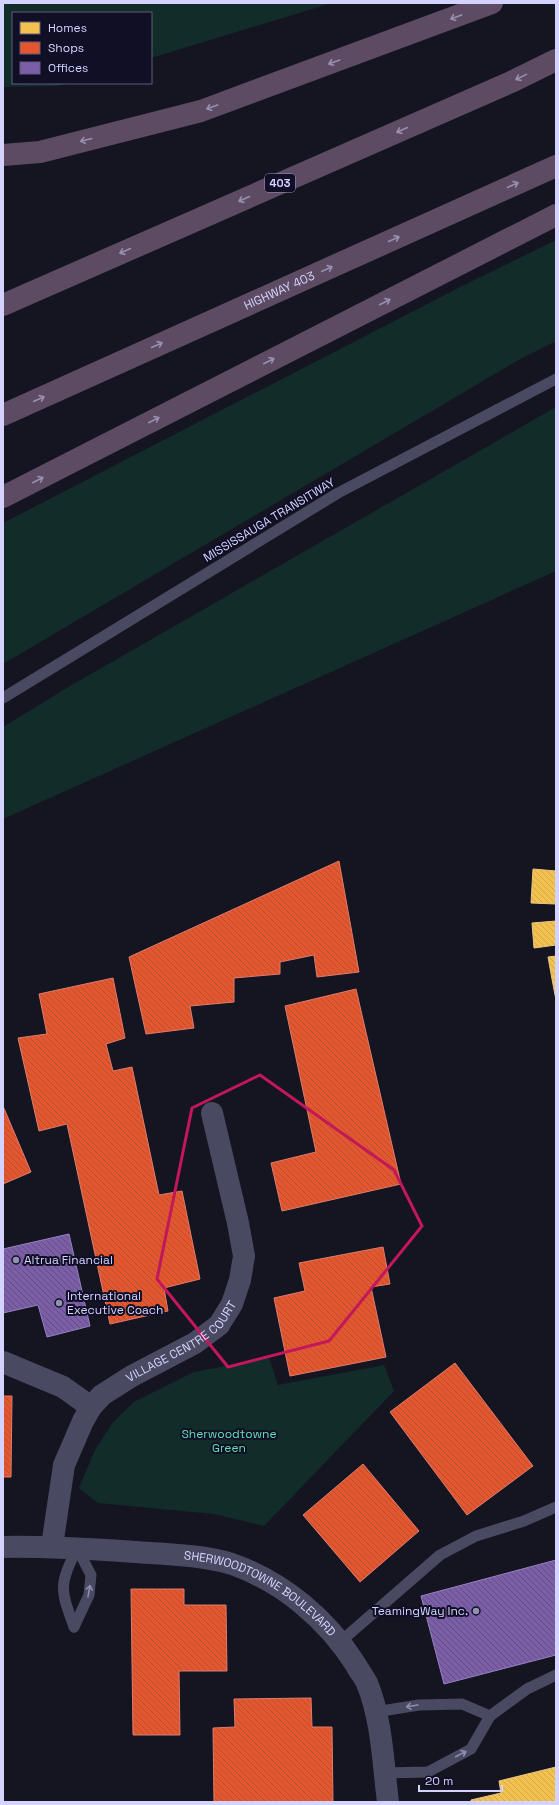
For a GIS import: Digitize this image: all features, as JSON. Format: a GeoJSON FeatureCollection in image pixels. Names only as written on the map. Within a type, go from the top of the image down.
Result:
{"type":"FeatureCollection","features":[{"type":"Feature","properties":{"kind":"highway"},"geometry":{"type":"LineString","coordinates":[[3,156],[40,152],[201,111],[492,3]]}},
{"type":"Feature","properties":{"kind":"highway","name":"403"},"geometry":{"type":"LineString","coordinates":[[3,305],[512,82],[556,60]]}},
{"type":"Feature","properties":{"kind":"highway","name":"HIGHWAY 403"},"geometry":{"type":"LineString","coordinates":[[3,415],[556,166]]}},
{"type":"Feature","properties":{"kind":"highway"},"geometry":{"type":"LineString","coordinates":[[3,497],[556,215]]}},
{"type":"Feature","properties":{"kind":"street","name":"VILLAGE CENTRE COURT"},"geometry":{"type":"LineString","coordinates":[[52,1546],[64,1465],[83,1421],[91,1407],[102,1395],[132,1376],[195,1343],[219,1325],[232,1304],[240,1280],[244,1256],[238,1223],[212,1113]]}},
{"type":"Feature","properties":{"kind":"street"},"geometry":{"type":"LineString","coordinates":[[3,1362],[63,1387],[91,1407]]}},
{"type":"Feature","properties":{"kind":"street","name":"SHERWOODTOWNE BOULEVARD"},"geometry":{"type":"LineString","coordinates":[[3,1547],[52,1546],[181,1555],[230,1564],[267,1579],[298,1600],[325,1625],[340,1642],[366,1683],[379,1728],[388,1802]]}},
{"type":"Feature","properties":{"kind":"lane","name":"MISSISSAUGA TRANSITWAY"},"geometry":{"type":"LineString","coordinates":[[3,698],[338,493],[556,379]]}},
{"type":"Feature","properties":{"kind":"lane"},"geometry":{"type":"LineString","coordinates":[[340,1642],[440,1555],[476,1536],[524,1521],[556,1507]]}},
{"type":"Feature","properties":{"kind":"lane"},"geometry":{"type":"LineString","coordinates":[[77,1548],[91,1575],[89,1595],[74,1627],[62,1595],[64,1574],[77,1548]]}},
{"type":"Feature","properties":{"kind":"lane"},"geometry":{"type":"LineString","coordinates":[[385,1773],[428,1772],[471,1749],[490,1716],[527,1689],[556,1675]]}},
{"type":"Feature","properties":{"kind":"lane"},"geometry":{"type":"LineString","coordinates":[[375,1712],[419,1705],[462,1704],[490,1716]]}},
{"type":"Feature","properties":{"kind":"highlighted area"},"geometry":{"type":"Polygon","coordinates":[[[260,1075],[394,1170],[422,1226],[329,1341],[228,1367],[157,1279],[192,1108],[260,1075]]]}},
{"type":"Feature","properties":{"kind":"green space"},"geometry":{"type":"Polygon","coordinates":[[[3,3],[332,3],[152,58],[152,12],[12,12],[12,84],[64,84],[57,86],[3,87],[3,3]]]}},
{"type":"Feature","properties":{"kind":"green space"},"geometry":{"type":"Polygon","coordinates":[[[556,240],[556,341],[522,358],[3,664],[3,523],[460,287],[556,240]]]}},
{"type":"Feature","properties":{"kind":"green space"},"geometry":{"type":"Polygon","coordinates":[[[556,407],[556,571],[3,819],[3,727],[70,686],[556,407]]]}},
{"type":"Feature","properties":{"kind":"green space","name":"Sherwoodtowne Green"},"geometry":{"type":"Polygon","coordinates":[[[269,1358],[278,1385],[384,1365],[394,1391],[264,1526],[214,1514],[98,1503],[79,1488],[95,1450],[113,1422],[134,1402],[194,1372],[269,1358]]]}},
{"type":"Feature","properties":{"kind":"building: Homes"},"geometry":{"type":"Polygon","coordinates":[[[533,869],[556,871],[556,904],[531,903],[533,869]]]}},
{"type":"Feature","properties":{"kind":"building: Homes"},"geometry":{"type":"Polygon","coordinates":[[[556,921],[556,945],[534,948],[532,923],[556,921]]]}},
{"type":"Feature","properties":{"kind":"building: Homes"},"geometry":{"type":"Polygon","coordinates":[[[556,956],[556,978],[552,979],[548,957],[556,956]]]}},
{"type":"Feature","properties":{"kind":"building: Homes"},"geometry":{"type":"Polygon","coordinates":[[[556,978],[556,1000],[552,979],[556,978]]]}},
{"type":"Feature","properties":{"kind":"building: Homes"},"geometry":{"type":"Polygon","coordinates":[[[556,1767],[556,1802],[471,1802],[471,1800],[501,1793],[499,1781],[556,1767]]]}},
{"type":"Feature","properties":{"kind":"building: Shops"},"geometry":{"type":"Polygon","coordinates":[[[339,861],[359,972],[317,977],[314,955],[280,962],[280,974],[234,978],[234,1002],[190,1006],[194,1028],[146,1034],[129,957],[339,861]]]}},
{"type":"Feature","properties":{"kind":"building: Shops"},"geometry":{"type":"Polygon","coordinates":[[[113,978],[125,1038],[106,1044],[113,1071],[132,1067],[159,1195],[182,1191],[200,1279],[164,1288],[168,1311],[110,1324],[67,1124],[39,1131],[18,1038],[47,1034],[39,994],[113,978]]]}},
{"type":"Feature","properties":{"kind":"building: Shops"},"geometry":{"type":"Polygon","coordinates":[[[356,989],[401,1184],[282,1211],[271,1163],[316,1152],[285,1006],[356,989]]]}},
{"type":"Feature","properties":{"kind":"building: Shops"},"geometry":{"type":"Polygon","coordinates":[[[3,1106],[31,1172],[3,1184],[3,1106]]]}},
{"type":"Feature","properties":{"kind":"building: Shops"},"geometry":{"type":"Polygon","coordinates":[[[383,1247],[390,1284],[371,1287],[386,1357],[290,1376],[274,1298],[305,1291],[299,1263],[383,1247]]]}},
{"type":"Feature","properties":{"kind":"building: Shops"},"geometry":{"type":"Polygon","coordinates":[[[455,1363],[533,1466],[467,1515],[390,1412],[455,1363]]]}},
{"type":"Feature","properties":{"kind":"building: Shops"},"geometry":{"type":"Polygon","coordinates":[[[3,1396],[12,1396],[11,1477],[3,1477],[3,1396]]]}},
{"type":"Feature","properties":{"kind":"building: Shops"},"geometry":{"type":"Polygon","coordinates":[[[363,1464],[419,1531],[360,1582],[303,1515],[363,1464]]]}},
{"type":"Feature","properties":{"kind":"building: Shops"},"geometry":{"type":"Polygon","coordinates":[[[131,1589],[184,1589],[184,1605],[226,1605],[227,1671],[179,1671],[180,1735],[133,1735],[131,1589]]]}},
{"type":"Feature","properties":{"kind":"building: Shops"},"geometry":{"type":"Polygon","coordinates":[[[311,1698],[312,1727],[332,1727],[333,1802],[214,1802],[213,1728],[235,1727],[234,1699],[311,1698]]]}},
{"type":"Feature","properties":{"kind":"building: Offices"},"geometry":{"type":"Polygon","coordinates":[[[69,1234],[90,1326],[47,1337],[38,1305],[3,1313],[3,1249],[69,1234]]]}},
{"type":"Feature","properties":{"kind":"building: Offices"},"geometry":{"type":"Polygon","coordinates":[[[556,1560],[556,1655],[444,1684],[421,1596],[556,1560]]]}},
{"type":"Feature","properties":{"kind":"place","name":"Altrua Financial"},"geometry":{"type":"Point","coordinates":[16,1260]}},
{"type":"Feature","properties":{"kind":"place","name":"International Executive Coach"},"geometry":{"type":"Point","coordinates":[59,1303]}},
{"type":"Feature","properties":{"kind":"place","name":"TeamingWay Inc."},"geometry":{"type":"Point","coordinates":[476,1611]}}]}
